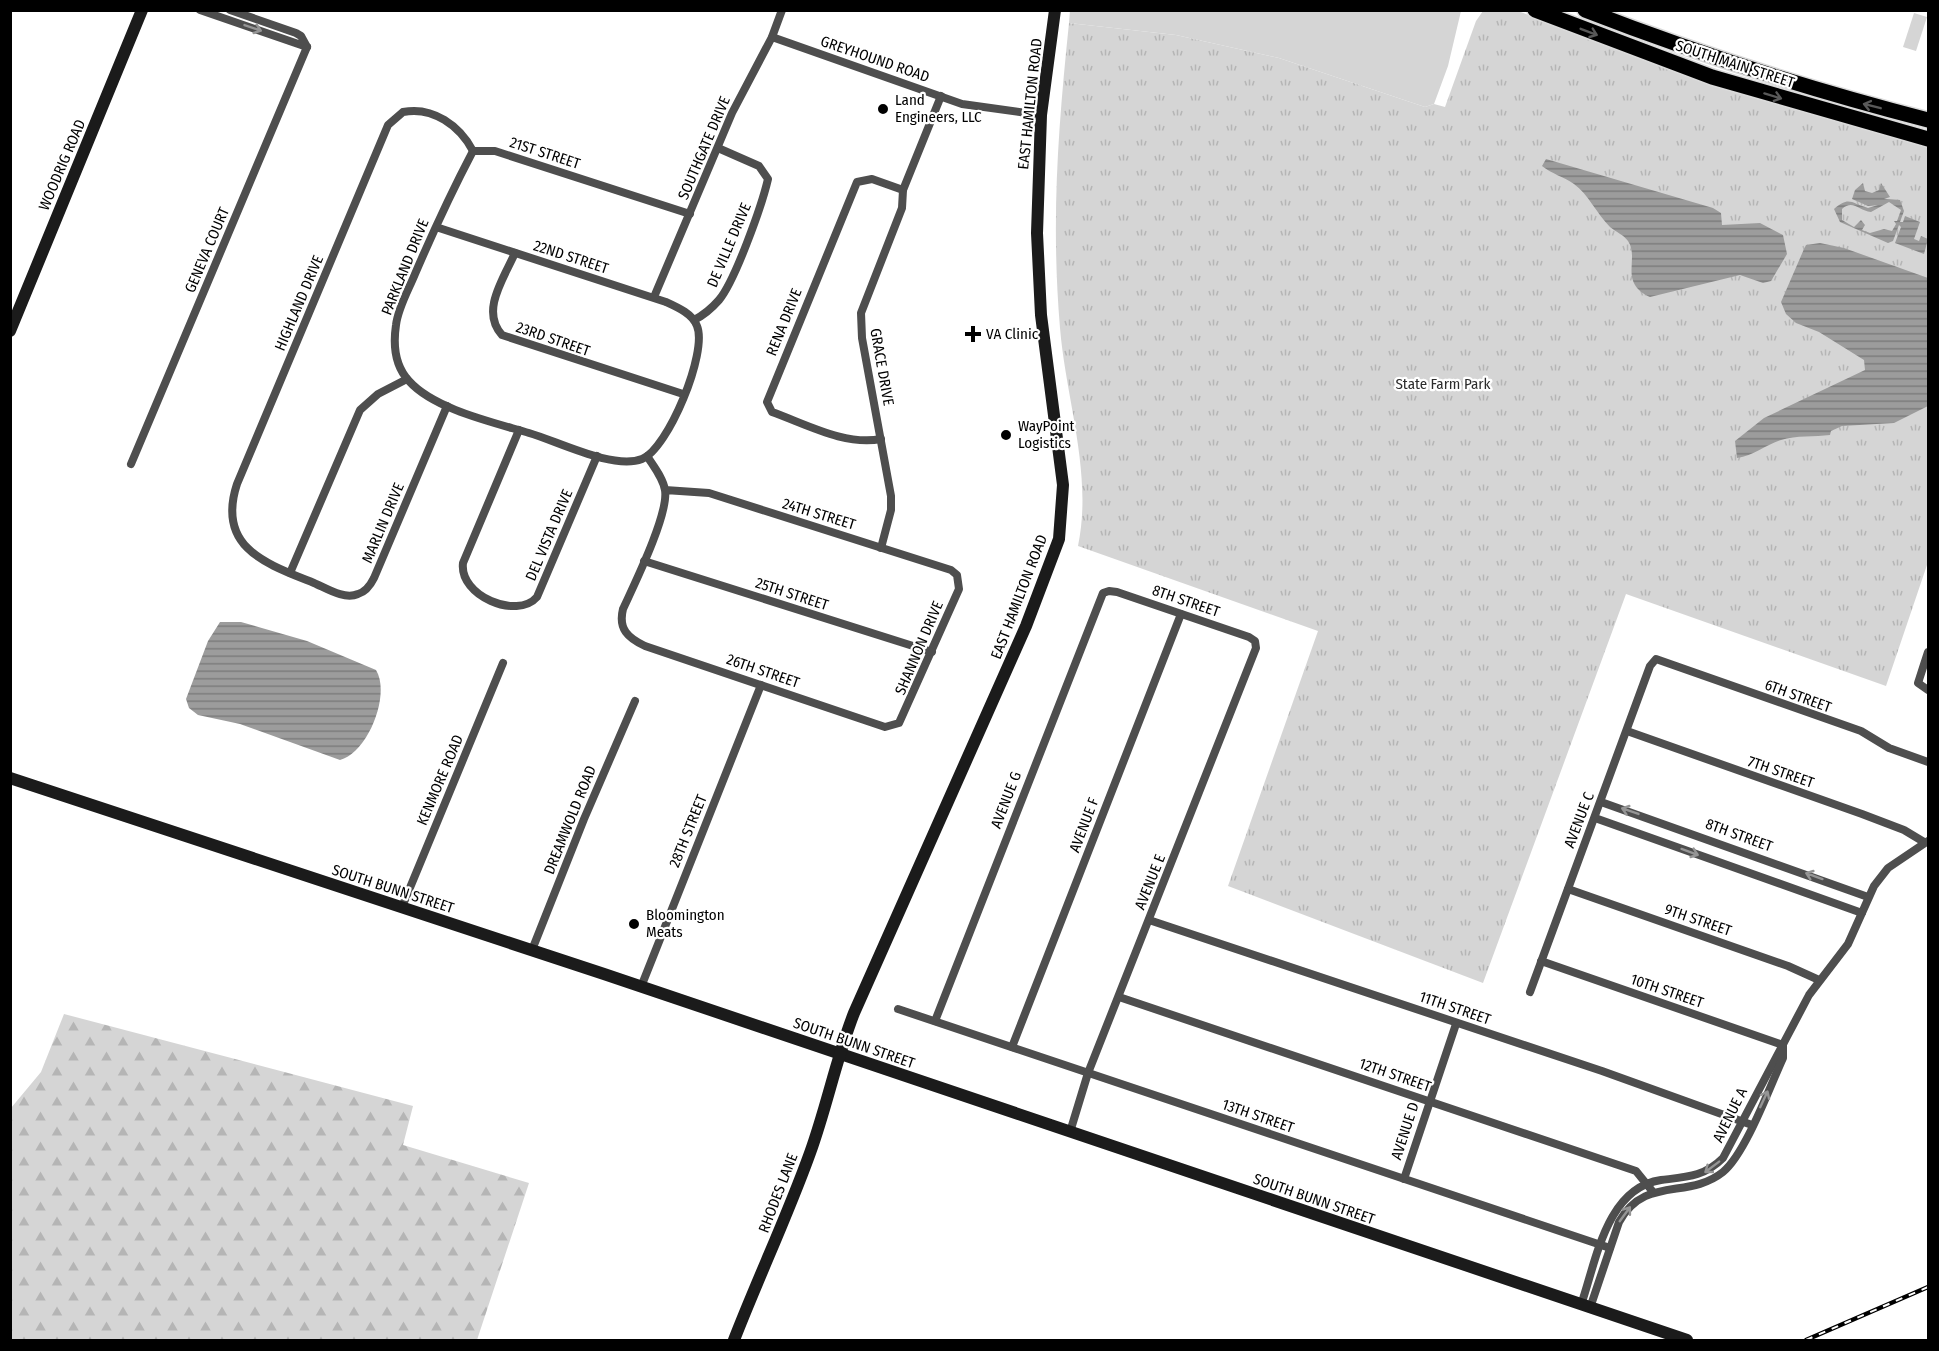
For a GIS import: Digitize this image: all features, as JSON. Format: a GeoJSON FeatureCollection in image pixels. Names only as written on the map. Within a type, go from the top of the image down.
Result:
{"type":"FeatureCollection","features":[{"type":"Feature","properties":{"kind":"highway","name":"SOUTH MAIN STREET"},"geometry":{"type":"LineString","coordinates":[[1534,10],[1746,87],[1929,139]]}},
{"type":"Feature","properties":{"kind":"highway","name":"SOUTH MAIN STREET"},"geometry":{"type":"LineString","coordinates":[[1585,10],[1752,70],[1848,100],[1929,120]]}},
{"type":"Feature","properties":{"kind":"highway"},"geometry":{"type":"LineString","coordinates":[[1746,87],[1752,70]]}},
{"type":"Feature","properties":{"kind":"street","name":"WOODRIG ROAD"},"geometry":{"type":"LineString","coordinates":[[10,331],[142,10]]}},
{"type":"Feature","properties":{"kind":"street"},"geometry":{"type":"LineString","coordinates":[[200,10],[307,47]]}},
{"type":"Feature","properties":{"kind":"street"},"geometry":{"type":"LineString","coordinates":[[230,10],[296,33],[301,36],[307,47]]}},
{"type":"Feature","properties":{"kind":"street","name":"SOUTHGATE DRIVE"},"geometry":{"type":"LineString","coordinates":[[654,297],[744,88],[772,37],[782,10]]}},
{"type":"Feature","properties":{"kind":"street","name":"EAST HAMILTON ROAD"},"geometry":{"type":"LineString","coordinates":[[838,1053],[1026,626],[1059,539],[1063,485],[1042,329],[1037,202],[1041,115],[1055,10]]}},
{"type":"Feature","properties":{"kind":"street","name":"GREYHOUND ROAD"},"geometry":{"type":"LineString","coordinates":[[772,37],[941,96],[984,108],[1041,115]]}},
{"type":"Feature","properties":{"kind":"street","name":"GENEVA COURT"},"geometry":{"type":"LineString","coordinates":[[131,464],[307,47]]}},
{"type":"Feature","properties":{"kind":"street","name":"GRACE DRIVE"},"geometry":{"type":"LineString","coordinates":[[881,548],[891,510],[881,439],[862,339],[861,313],[902,208],[903,190],[941,96]]}},
{"type":"Feature","properties":{"kind":"street","name":"HIGHLAND DRIVE"},"geometry":{"type":"LineString","coordinates":[[232,512],[237,484],[388,125],[403,112],[423,112],[450,123],[463,134],[473,151]]}},
{"type":"Feature","properties":{"kind":"street","name":"DE VILLE DRIVE"},"geometry":{"type":"LineString","coordinates":[[694,320],[704,315],[721,298],[763,200],[768,179],[759,165],[718,148]]}},
{"type":"Feature","properties":{"kind":"street","name":"21ST STREET"},"geometry":{"type":"LineString","coordinates":[[473,151],[495,151],[690,214]]}},
{"type":"Feature","properties":{"kind":"street","name":"PARKLAND DRIVE"},"geometry":{"type":"LineString","coordinates":[[407,379],[396,354],[396,322],[436,226],[473,151]]}},
{"type":"Feature","properties":{"kind":"street","name":"RENA DRIVE"},"geometry":{"type":"LineString","coordinates":[[881,439],[867,442],[845,438],[772,412],[767,402],[768,394],[857,182],[872,179],[903,190]]}},
{"type":"Feature","properties":{"kind":"street","name":"22ND STREET"},"geometry":{"type":"LineString","coordinates":[[436,226],[654,297],[678,308],[694,320]]}},
{"type":"Feature","properties":{"kind":"street","name":"23RD STREET"},"geometry":{"type":"LineString","coordinates":[[515,253],[491,312],[493,324],[502,335],[683,394]]}},
{"type":"Feature","properties":{"kind":"street"},"geometry":{"type":"LineString","coordinates":[[290,573],[360,410],[378,394],[407,379],[431,398],[447,406],[597,456],[623,461],[639,460],[660,445],[683,394],[700,349],[700,336],[694,320]]}},
{"type":"Feature","properties":{"kind":"street","name":"MARLIN DRIVE"},"geometry":{"type":"LineString","coordinates":[[232,512],[236,530],[251,553],[268,565],[344,595],[357,595],[368,588],[375,578],[447,406]]}},
{"type":"Feature","properties":{"kind":"street","name":"DEL VISTA DRIVE"},"geometry":{"type":"LineString","coordinates":[[519,430],[462,570],[471,590],[501,603],[520,607],[528,605],[537,597],[597,456]]}},
{"type":"Feature","properties":{"kind":"street"},"geometry":{"type":"LineString","coordinates":[[644,561],[659,520],[665,490],[647,456]]}},
{"type":"Feature","properties":{"kind":"street","name":"24TH STREET"},"geometry":{"type":"LineString","coordinates":[[665,490],[709,493],[951,570],[959,580]]}},
{"type":"Feature","properties":{"kind":"street","name":"26TH STREET"},"geometry":{"type":"LineString","coordinates":[[644,561],[623,609],[624,632],[632,640],[885,727],[897,725]]}},
{"type":"Feature","properties":{"kind":"street","name":"25TH STREET"},"geometry":{"type":"LineString","coordinates":[[644,561],[932,652]]}},
{"type":"Feature","properties":{"kind":"street","name":"SHANNON DRIVE"},"geometry":{"type":"LineString","coordinates":[[897,725],[904,717],[959,589],[959,580]]}},
{"type":"Feature","properties":{"kind":"street","name":"8TH STREET"},"geometry":{"type":"LineString","coordinates":[[1105,591],[1117,592],[1249,637],[1256,642]]}},
{"type":"Feature","properties":{"kind":"street","name":"AVENUE G"},"geometry":{"type":"LineString","coordinates":[[934,1021],[1105,591]]}},
{"type":"Feature","properties":{"kind":"street","name":"AVENUE F"},"geometry":{"type":"LineString","coordinates":[[1012,1047],[1181,614]]}},
{"type":"Feature","properties":{"kind":"street","name":"AVENUE E"},"geometry":{"type":"LineString","coordinates":[[1070,1131],[1088,1073],[1256,648],[1256,642]]}},
{"type":"Feature","properties":{"kind":"street"},"geometry":{"type":"LineString","coordinates":[[1929,652],[1918,683],[1929,690]]}},
{"type":"Feature","properties":{"kind":"street","name":"AVENUE C"},"geometry":{"type":"LineString","coordinates":[[1530,992],[1650,666],[1656,659]]}},
{"type":"Feature","properties":{"kind":"street","name":"6TH STREET"},"geometry":{"type":"LineString","coordinates":[[1656,659],[1861,731],[1888,748],[1929,762]]}},
{"type":"Feature","properties":{"kind":"street","name":"KENMORE ROAD"},"geometry":{"type":"LineString","coordinates":[[402,908],[502,663]]}},
{"type":"Feature","properties":{"kind":"street","name":"28TH STREET"},"geometry":{"type":"LineString","coordinates":[[640,987],[761,685]]}},
{"type":"Feature","properties":{"kind":"street","name":"DREAMWOLD ROAD"},"geometry":{"type":"LineString","coordinates":[[532,950],[584,819],[635,701]]}},
{"type":"Feature","properties":{"kind":"street","name":"7TH STREET"},"geometry":{"type":"LineString","coordinates":[[1627,731],[1893,826],[1926,842]]}},
{"type":"Feature","properties":{"kind":"street","name":"SOUTH BUNN STREET"},"geometry":{"type":"LineString","coordinates":[[10,778],[532,950],[1687,1341]]}},
{"type":"Feature","properties":{"kind":"street","name":"8TH STREET"},"geometry":{"type":"LineString","coordinates":[[1601,802],[1868,897]]}},
{"type":"Feature","properties":{"kind":"street"},"geometry":{"type":"LineString","coordinates":[[1595,818],[1862,913]]}},
{"type":"Feature","properties":{"kind":"street","name":"AVENUE A"},"geometry":{"type":"LineString","coordinates":[[1586,1306],[1606,1246],[1627,1210],[1651,1188],[1697,1186],[1716,1177],[1733,1160],[1747,1123],[1783,1058],[1783,1045],[1800,1010],[1819,980],[1848,944],[1868,897],[1888,868],[1926,842]]}},
{"type":"Feature","properties":{"kind":"street","name":"9TH STREET"},"geometry":{"type":"LineString","coordinates":[[1568,889],[1788,966],[1819,980]]}},
{"type":"Feature","properties":{"kind":"street","name":"11TH STREET"},"geometry":{"type":"LineString","coordinates":[[1149,920],[1747,1123]]}},
{"type":"Feature","properties":{"kind":"street","name":"10TH STREET"},"geometry":{"type":"LineString","coordinates":[[1541,961],[1783,1045]]}},
{"type":"Feature","properties":{"kind":"street","name":"12TH STREET"},"geometry":{"type":"LineString","coordinates":[[1119,997],[1636,1171],[1651,1188]]}},
{"type":"Feature","properties":{"kind":"street","name":"13TH STREET"},"geometry":{"type":"LineString","coordinates":[[898,1009],[1606,1246]]}},
{"type":"Feature","properties":{"kind":"street","name":"AVENUE D"},"geometry":{"type":"LineString","coordinates":[[1404,1179],[1456,1024]]}},
{"type":"Feature","properties":{"kind":"street","name":"RHODES LANE"},"geometry":{"type":"LineString","coordinates":[[734,1341],[810,1153],[830,1094],[838,1053]]}},
{"type":"Feature","properties":{"kind":"green space"},"geometry":{"type":"Polygon","coordinates":[[[1070,10],[1461,11],[1448,66],[1434,104],[1425,107],[1279,58],[1176,35],[1069,23],[1070,10]]]}},
{"type":"Feature","properties":{"kind":"green space","name":"State Farm Park"},"geometry":{"type":"Polygon","coordinates":[[[1483,11],[1518,11],[1742,93],[1928,145],[1928,562],[1886,686],[1626,594],[1483,983],[1228,886],[1318,631],[1078,546],[1082,519],[1082,492],[1077,437],[1060,328],[1056,212],[1059,138],[1069,23],[1176,35],[1279,58],[1425,107],[1434,104],[1445,107],[1476,21],[1483,11]]]}},
{"type":"Feature","properties":{"kind":"green space"},"geometry":{"type":"Polygon","coordinates":[[[1914,13],[1927,17],[1916,51],[1903,47],[1914,13]]]}},
{"type":"Feature","properties":{"kind":"green space"},"geometry":{"type":"Polygon","coordinates":[[[64,1014],[413,1106],[403,1145],[529,1183],[477,1340],[11,1340],[11,1108],[41,1072],[64,1014]]]}},
{"type":"Feature","properties":{"kind":"shaded area"},"geometry":{"type":"Polygon","coordinates":[[[1546,159],[1713,208],[1721,213],[1722,225],[1760,223],[1783,235],[1787,254],[1771,281],[1763,283],[1740,275],[1650,297],[1640,291],[1632,277],[1632,255],[1628,241],[1610,227],[1579,188],[1542,166],[1546,159]]]}},
{"type":"Feature","properties":{"kind":"shaded area"},"geometry":{"type":"Polygon","coordinates":[[[1863,183],[1865,191],[1872,193],[1879,190],[1881,183],[1890,197],[1884,199],[1900,200],[1904,211],[1900,222],[1903,222],[1905,216],[1920,222],[1914,239],[1919,241],[1921,236],[1928,239],[1924,254],[1895,243],[1901,227],[1899,225],[1893,241],[1888,243],[1840,222],[1834,209],[1843,203],[1850,202],[1868,208],[1878,205],[1868,206],[1852,199],[1855,190],[1863,183]],[[1889,202],[1871,212],[1849,205],[1842,209],[1842,220],[1854,227],[1861,220],[1865,225],[1862,230],[1870,233],[1884,229],[1892,231],[1896,224],[1894,221],[1897,221],[1901,210],[1889,202]]]}},
{"type":"Feature","properties":{"kind":"shaded area"},"geometry":{"type":"Polygon","coordinates":[[[1820,243],[1844,248],[1928,278],[1928,406],[1894,423],[1842,426],[1831,431],[1830,435],[1787,438],[1737,458],[1735,441],[1764,418],[1865,370],[1864,360],[1819,332],[1796,323],[1786,314],[1781,302],[1806,245],[1820,243]]]}},
{"type":"Feature","properties":{"kind":"shaded area"},"geometry":{"type":"Polygon","coordinates":[[[220,622],[241,622],[307,641],[376,670],[380,680],[379,707],[368,735],[360,746],[340,760],[240,724],[198,715],[189,708],[186,699],[208,641],[220,622]]]}},
{"type":"Feature","properties":{"kind":"railway"},"geometry":{"type":"LineString","coordinates":[[1806,1340],[1928,1287]]}},
{"type":"Feature","properties":{"kind":"place","name":"Land Engineers, LLC"},"geometry":{"type":"Point","coordinates":[883,109]}},
{"type":"Feature","properties":{"kind":"place","name":"VA Clinic"},"geometry":{"type":"Point","coordinates":[973,334]}},
{"type":"Feature","properties":{"kind":"place","name":"WayPoint Logistics"},"geometry":{"type":"Point","coordinates":[1006,435]}},
{"type":"Feature","properties":{"kind":"place","name":"Bloomington Meats"},"geometry":{"type":"Point","coordinates":[634,924]}}]}
